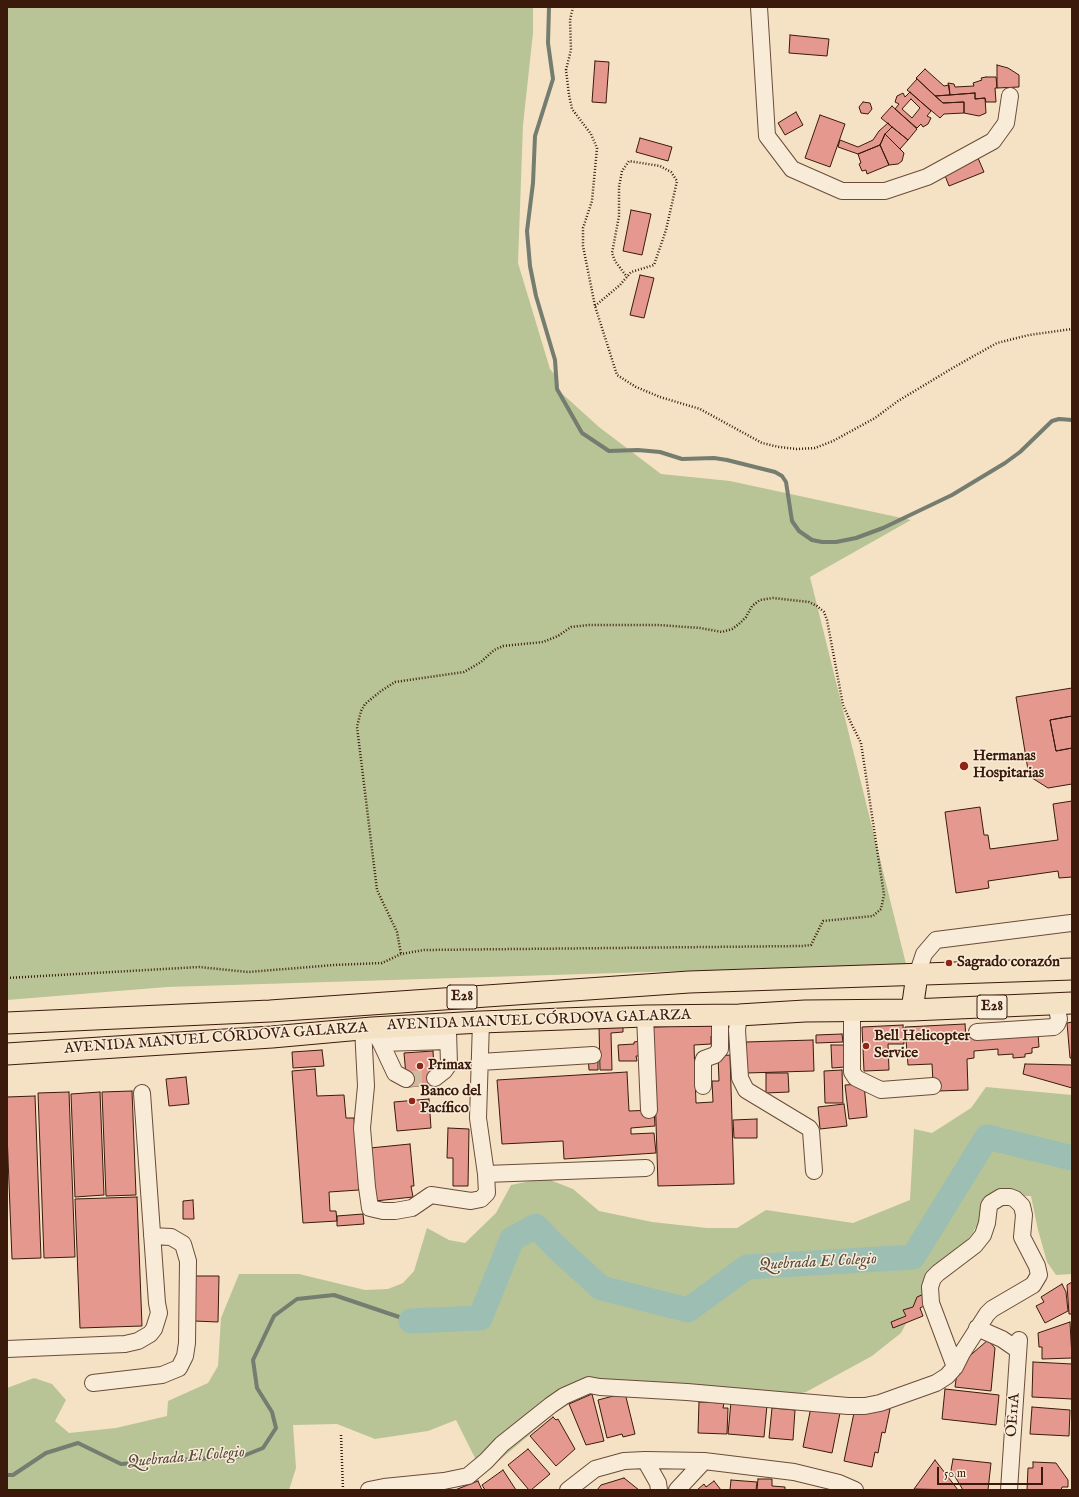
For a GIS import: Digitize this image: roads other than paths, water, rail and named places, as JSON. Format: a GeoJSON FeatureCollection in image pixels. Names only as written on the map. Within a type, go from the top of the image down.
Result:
{"type":"FeatureCollection","features":[{"type":"Feature","properties":{"kind":"main road","name":"AVENIDA MANUEL CÓRDOVA GALARZA"},"geometry":{"type":"LineString","coordinates":[[7,1023],[270,1010],[690,982],[1072,969]]}},
{"type":"Feature","properties":{"kind":"main road"},"geometry":{"type":"LineString","coordinates":[[912,1010],[917,975]]}},
{"type":"Feature","properties":{"kind":"main road","name":"AVENIDA MANUEL CÓRDOVA GALARZA"},"geometry":{"type":"LineString","coordinates":[[7,1054],[272,1037],[372,1033],[448,1033],[481,1022],[645,1016],[729,1015],[805,1011],[912,1010],[1064,1003]]}},
{"type":"Feature","properties":{"kind":"main road"},"geometry":{"type":"LineString","coordinates":[[270,1010],[272,1037]]}},
{"type":"Feature","properties":{"kind":"main road"},"geometry":{"type":"LineString","coordinates":[[79,1019],[81,1050]]}},
{"type":"Feature","properties":{"kind":"street"},"geometry":{"type":"LineString","coordinates":[[759,7],[767,136],[792,169],[842,191],[885,191],[927,176],[992,141],[1006,123],[1010,96]]}},
{"type":"Feature","properties":{"kind":"street"},"geometry":{"type":"LineString","coordinates":[[917,975],[924,954],[936,940],[1072,922]]}},
{"type":"Feature","properties":{"kind":"street"},"geometry":{"type":"LineString","coordinates":[[977,1032],[1054,1027],[1058,1024],[1064,1003]]}},
{"type":"Feature","properties":{"kind":"street"},"geometry":{"type":"LineString","coordinates":[[852,1011],[852,1072],[856,1078],[881,1090],[933,1086]]}},
{"type":"Feature","properties":{"kind":"street"},"geometry":{"type":"LineString","coordinates":[[703,1086],[704,1059],[715,1055],[720,1049],[729,1015]]}},
{"type":"Feature","properties":{"kind":"street"},"geometry":{"type":"LineString","coordinates":[[729,1015],[737,1030],[740,1078],[746,1090],[809,1128],[814,1171]]}},
{"type":"Feature","properties":{"kind":"street"},"geometry":{"type":"LineString","coordinates":[[645,1016],[649,1110]]}},
{"type":"Feature","properties":{"kind":"street"},"geometry":{"type":"LineString","coordinates":[[372,1033],[362,1128],[367,1187],[370,1208],[383,1211],[395,1211],[412,1208],[431,1195],[472,1201],[481,1199],[487,1193],[486,1174],[478,1118],[481,1022]]}},
{"type":"Feature","properties":{"kind":"street"},"geometry":{"type":"LineString","coordinates":[[372,1033],[395,1073],[406,1079]]}},
{"type":"Feature","properties":{"kind":"street"},"geometry":{"type":"LineString","coordinates":[[435,1078],[444,1071],[449,1064],[448,1033]]}},
{"type":"Feature","properties":{"kind":"street"},"geometry":{"type":"LineString","coordinates":[[480,1062],[593,1055]]}},
{"type":"Feature","properties":{"kind":"street"},"geometry":{"type":"LineString","coordinates":[[7,1349],[126,1344],[138,1341],[150,1334],[154,1329],[159,1313],[157,1303],[142,1093]]}},
{"type":"Feature","properties":{"kind":"street"},"geometry":{"type":"LineString","coordinates":[[486,1174],[646,1168]]}},
{"type":"Feature","properties":{"kind":"street"},"geometry":{"type":"LineString","coordinates":[[369,1490],[444,1481],[468,1476],[486,1461],[502,1444],[551,1405],[564,1396],[589,1385],[600,1387],[744,1396],[837,1406],[864,1406],[880,1403],[936,1383],[947,1376],[955,1367],[977,1328],[987,1314],[1033,1285],[1039,1275],[1037,1266],[1022,1238],[1024,1214],[1022,1206],[1015,1199],[1007,1196],[1000,1197],[991,1203],[989,1206],[987,1223],[983,1235],[975,1245],[938,1273],[933,1278],[930,1287],[931,1303],[955,1367]]}},
{"type":"Feature","properties":{"kind":"street"},"geometry":{"type":"LineString","coordinates":[[93,1383],[162,1375],[179,1368],[185,1356],[188,1317],[188,1262],[183,1244],[171,1237],[152,1236]]}},
{"type":"Feature","properties":{"kind":"street"},"geometry":{"type":"LineString","coordinates":[[997,1307],[996,1318],[999,1333],[1002,1339]]}},
{"type":"Feature","properties":{"kind":"street"},"geometry":{"type":"LineString","coordinates":[[977,1328],[1002,1339]]}},
{"type":"Feature","properties":{"kind":"street","name":"OE11A"},"geometry":{"type":"LineString","coordinates":[[1002,1339],[1019,1345],[1009,1490]]}},
{"type":"Feature","properties":{"kind":"street"},"geometry":{"type":"LineString","coordinates":[[645,1460],[658,1483],[659,1490]]}},
{"type":"Feature","properties":{"kind":"street"},"geometry":{"type":"LineString","coordinates":[[568,1490],[595,1469],[624,1461],[645,1460],[704,1461],[794,1472],[839,1483],[855,1490]]}},
{"type":"Feature","properties":{"kind":"street"},"geometry":{"type":"LineString","coordinates":[[677,1490],[704,1461]]}},
{"type":"Feature","properties":{"kind":"waterway"},"geometry":{"type":"LineString","coordinates":[[549,7],[548,43],[553,79],[535,136],[533,183],[527,231],[530,266],[536,296],[555,360],[557,389],[582,433],[609,451],[638,450],[660,452],[682,459],[714,458],[775,472],[782,476],[786,482],[792,521],[799,531],[812,540],[836,542],[856,538],[883,528],[952,495],[1005,463],[1020,452],[1052,421],[1059,419],[1072,420]]}},
{"type":"Feature","properties":{"kind":"waterway","name":"Quebrada El Colegio"},"geometry":{"type":"LineString","coordinates":[[411,1321],[480,1318],[512,1239],[536,1226],[556,1247],[601,1288],[688,1310],[747,1267],[913,1257],[987,1137],[1072,1158]]}},
{"type":"Feature","properties":{"kind":"waterway","name":"Quebrada El Colegio"},"geometry":{"type":"LineString","coordinates":[[7,1475],[13,1475],[46,1453],[78,1443],[121,1464],[243,1456],[263,1448],[276,1428],[272,1412],[257,1388],[253,1360],[274,1316],[297,1299],[334,1295],[411,1321]]}},
{"type":"Feature","properties":{"kind":"tunnel"},"geometry":{"type":"LineString","coordinates":[[406,1079],[435,1078]]}},
{"type":"Feature","properties":{"kind":"place","name":"Hermanas Hospitarias"},"geometry":{"type":"Point","coordinates":[964,766]}},
{"type":"Feature","properties":{"kind":"place","name":"Sagrado corazón"},"geometry":{"type":"Point","coordinates":[949,963]}},
{"type":"Feature","properties":{"kind":"place","name":"Bell Helicopter Service"},"geometry":{"type":"Point","coordinates":[866,1046]}},
{"type":"Feature","properties":{"kind":"place","name":"Primax"},"geometry":{"type":"Point","coordinates":[420,1066]}},
{"type":"Feature","properties":{"kind":"place","name":"Banco del Pacífico"},"geometry":{"type":"Point","coordinates":[412,1101]}}]}
